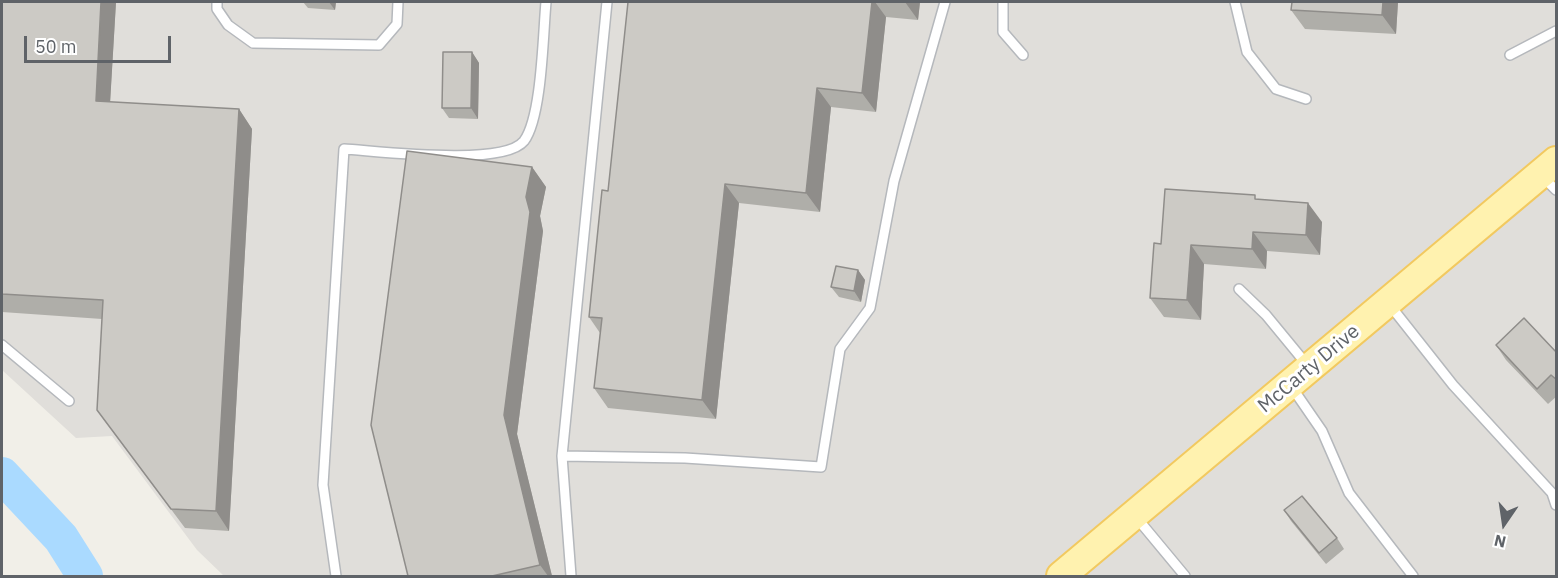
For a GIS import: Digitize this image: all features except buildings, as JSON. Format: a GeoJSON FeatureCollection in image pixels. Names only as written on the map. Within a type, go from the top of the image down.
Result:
{"type":"FeatureCollection","features":[{"type":"Feature","properties":{"kind":"main road","name":"McCarty Drive"},"geometry":{"type":"LineString","coordinates":[[1060,576],[1388,302],[1551,175]]}},
{"type":"Feature","properties":{"kind":"lane"},"geometry":{"type":"LineString","coordinates":[[217,2],[217,9],[228,25],[253,43],[380,45],[398,24],[398,2]]}},
{"type":"Feature","properties":{"kind":"lane"},"geometry":{"type":"LineString","coordinates":[[336,576],[323,485],[344,149],[483,156],[507,153],[523,142],[535,117],[546,2]]}},
{"type":"Feature","properties":{"kind":"lane"},"geometry":{"type":"LineString","coordinates":[[571,576],[562,456],[607,2]]}},
{"type":"Feature","properties":{"kind":"lane"},"geometry":{"type":"LineString","coordinates":[[562,456],[685,458],[820,467],[840,349],[870,308],[894,181],[945,2]]}},
{"type":"Feature","properties":{"kind":"lane"},"geometry":{"type":"LineString","coordinates":[[1003,2],[1003,32],[1023,55]]}},
{"type":"Feature","properties":{"kind":"lane"},"geometry":{"type":"LineString","coordinates":[[1235,2],[1247,52],[1276,89],[1306,99]]}},
{"type":"Feature","properties":{"kind":"lane"},"geometry":{"type":"LineString","coordinates":[[1510,54],[1557,31]]}},
{"type":"Feature","properties":{"kind":"lane"},"geometry":{"type":"LineString","coordinates":[[1239,289],[1266,315],[1299,376],[1349,493],[1413,576]]}},
{"type":"Feature","properties":{"kind":"lane"},"geometry":{"type":"LineString","coordinates":[[1388,302],[1453,385],[1552,494],[1557,505]]}},
{"type":"Feature","properties":{"kind":"lane"},"geometry":{"type":"LineString","coordinates":[[2,345],[69,401]]}},
{"type":"Feature","properties":{"kind":"lane"},"geometry":{"type":"LineString","coordinates":[[1134,515],[1185,576]]}},
{"type":"Feature","properties":{"kind":"shaded area"},"geometry":{"type":"Polygon","coordinates":[[[2,2],[1556,2],[1556,576],[224,576],[197,550],[112,436],[76,438],[2,370],[2,2]]]}},
{"type":"Feature","properties":{"kind":"waterway"},"geometry":{"type":"LineString","coordinates":[[2,475],[61,538],[85,576]]}}]}
